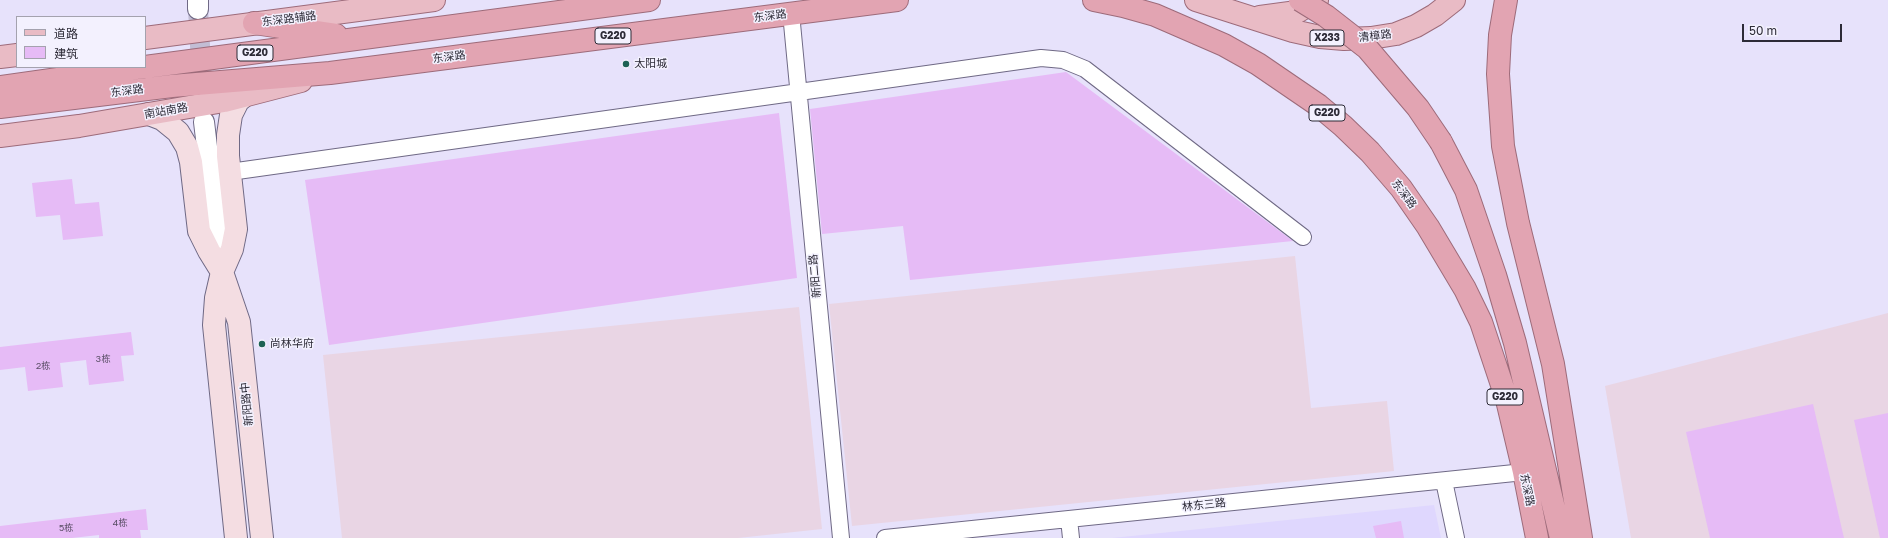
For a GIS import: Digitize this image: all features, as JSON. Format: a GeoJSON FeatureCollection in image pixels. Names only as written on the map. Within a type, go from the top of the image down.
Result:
{"type":"FeatureCollection","features":[{"type":"Feature","properties":{"kind":"highway","name":"东深路"},"geometry":{"type":"LineString","coordinates":[[146,67],[365,39],[649,0]]}},
{"type":"Feature","properties":{"kind":"highway","name":"东深路"},"geometry":{"type":"LineString","coordinates":[[0,88],[40,92],[172,86],[330,73],[897,0]]}},
{"type":"Feature","properties":{"kind":"highway","name":"东深路"},"geometry":{"type":"LineString","coordinates":[[1094,0],[1155,15],[1224,45],[1251,60],[1318,105],[1370,152],[1401,188],[1428,228],[1465,289],[1481,322],[1506,400],[1524,472],[1537,538]]}},
{"type":"Feature","properties":{"kind":"highway","name":"东深路"},"geometry":{"type":"LineString","coordinates":[[1300,0],[1326,16],[1367,48],[1418,108],[1441,142],[1466,190],[1495,275],[1513,335],[1561,538]]}},
{"type":"Feature","properties":{"kind":"highway"},"geometry":{"type":"LineString","coordinates":[[1506,0],[1500,35],[1498,74],[1503,146],[1518,223],[1553,364],[1581,538]]}},
{"type":"Feature","properties":{"kind":"highway"},"geometry":{"type":"LineString","coordinates":[[254,23],[365,39]]}},
{"type":"Feature","properties":{"kind":"highway","name":"东深路"},"geometry":{"type":"LineString","coordinates":[[0,107],[40,92],[140,68]]}},
{"type":"Feature","properties":{"kind":"main road","name":"东深路辅路"},"geometry":{"type":"LineString","coordinates":[[146,38],[409,2],[434,0]]}},
{"type":"Feature","properties":{"kind":"main road","name":"清樟路"},"geometry":{"type":"LineString","coordinates":[[1196,0],[1293,31],[1320,37],[1362,39],[1396,34],[1416,26],[1435,15],[1454,0]]}},
{"type":"Feature","properties":{"kind":"main road"},"geometry":{"type":"LineString","coordinates":[[1253,17],[1297,12],[1317,0]]}},
{"type":"Feature","properties":{"kind":"main road"},"geometry":{"type":"LineString","coordinates":[[0,57],[16,55]]}},
{"type":"Feature","properties":{"kind":"main road","name":"南站南路"},"geometry":{"type":"LineString","coordinates":[[0,136],[79,126],[244,96],[330,73]]}},
{"type":"Feature","properties":{"kind":"main road"},"geometry":{"type":"LineString","coordinates":[[222,272],[232,249],[236,229],[228,135],[231,115],[238,101],[244,96]]}},
{"type":"Feature","properties":{"kind":"main road"},"geometry":{"type":"LineString","coordinates":[[149,114],[162,119],[178,132],[187,147],[191,162],[200,231],[209,251],[222,272]]}},
{"type":"Feature","properties":{"kind":"main road","name":"新阳路中"},"geometry":{"type":"LineString","coordinates":[[222,272],[216,298],[214,325],[236,538]]}},
{"type":"Feature","properties":{"kind":"main road","name":"新阳路中"},"geometry":{"type":"LineString","coordinates":[[222,272],[232,298],[238,322],[262,538]]}},
{"type":"Feature","properties":{"kind":"street","name":"新阳二路"},"geometry":{"type":"LineString","coordinates":[[791,13],[840,538]]}},
{"type":"Feature","properties":{"kind":"street"},"geometry":{"type":"LineString","coordinates":[[230,172],[1041,58],[1063,60],[1085,69],[1302,237]]}},
{"type":"Feature","properties":{"kind":"street","name":"新阳路中"},"geometry":{"type":"LineString","coordinates":[[204,122],[222,272]]}},
{"type":"Feature","properties":{"kind":"street","name":"林东三路"},"geometry":{"type":"LineString","coordinates":[[885,538],[1524,472]]}},
{"type":"Feature","properties":{"kind":"street"},"geometry":{"type":"LineString","coordinates":[[1444,481],[1456,538]]}},
{"type":"Feature","properties":{"kind":"street"},"geometry":{"type":"LineString","coordinates":[[1069,519],[1071,538]]}},
{"type":"Feature","properties":{"kind":"shaded area"},"geometry":{"type":"Polygon","coordinates":[[[1295,256],[1311,408],[1387,401],[1394,471],[852,526],[829,304],[1295,256]]]}},
{"type":"Feature","properties":{"kind":"shaded area"},"geometry":{"type":"Polygon","coordinates":[[[799,307],[822,529],[738,538],[342,538],[323,355],[799,307]]]}},
{"type":"Feature","properties":{"kind":"shaded area"},"geometry":{"type":"Polygon","coordinates":[[[1888,313],[1888,538],[1631,538],[1605,386],[1888,313]]]}},
{"type":"Feature","properties":{"kind":"shaded area"},"geometry":{"type":"Polygon","coordinates":[[[1434,505],[1441,538],[1112,538],[1434,505]]]}},
{"type":"Feature","properties":{"kind":"building"},"geometry":{"type":"Polygon","coordinates":[[[1066,72],[1293,241],[910,280],[903,226],[822,234],[810,109],[1066,72]]]}},
{"type":"Feature","properties":{"kind":"building"},"geometry":{"type":"Polygon","coordinates":[[[779,113],[797,278],[329,345],[305,180],[779,113]]]}},
{"type":"Feature","properties":{"kind":"building"},"geometry":{"type":"Polygon","coordinates":[[[72,179],[75,204],[99,202],[103,236],[63,240],[60,215],[36,217],[32,183],[72,179]]]}},
{"type":"Feature","properties":{"kind":"building"},"geometry":{"type":"Polygon","coordinates":[[[131,332],[134,355],[121,356],[124,381],[89,385],[86,360],[60,363],[63,387],[28,391],[25,367],[0,370],[0,347],[131,332]]]}},
{"type":"Feature","properties":{"kind":"building"},"geometry":{"type":"Polygon","coordinates":[[[1813,404],[1844,538],[1710,538],[1686,432],[1813,404]]]}},
{"type":"Feature","properties":{"kind":"building"},"geometry":{"type":"Polygon","coordinates":[[[1888,413],[1888,538],[1880,538],[1854,420],[1888,413]]]}},
{"type":"Feature","properties":{"kind":"building"},"geometry":{"type":"Polygon","coordinates":[[[146,509],[148,530],[140,530],[141,538],[99,538],[99,535],[72,538],[0,538],[0,526],[146,509]]]}},
{"type":"Feature","properties":{"kind":"building"},"geometry":{"type":"Polygon","coordinates":[[[1401,521],[1404,538],[1376,538],[1373,526],[1401,521]]]}},
{"type":"Feature","properties":{"kind":"tunnel"},"geometry":{"type":"LineString","coordinates":[[198,9],[203,100]]}},
{"type":"Feature","properties":{"kind":"place","name":"太阳城"},"geometry":{"type":"Point","coordinates":[626,64]}},
{"type":"Feature","properties":{"kind":"place","name":"尚林华府"},"geometry":{"type":"Point","coordinates":[262,344]}}]}
